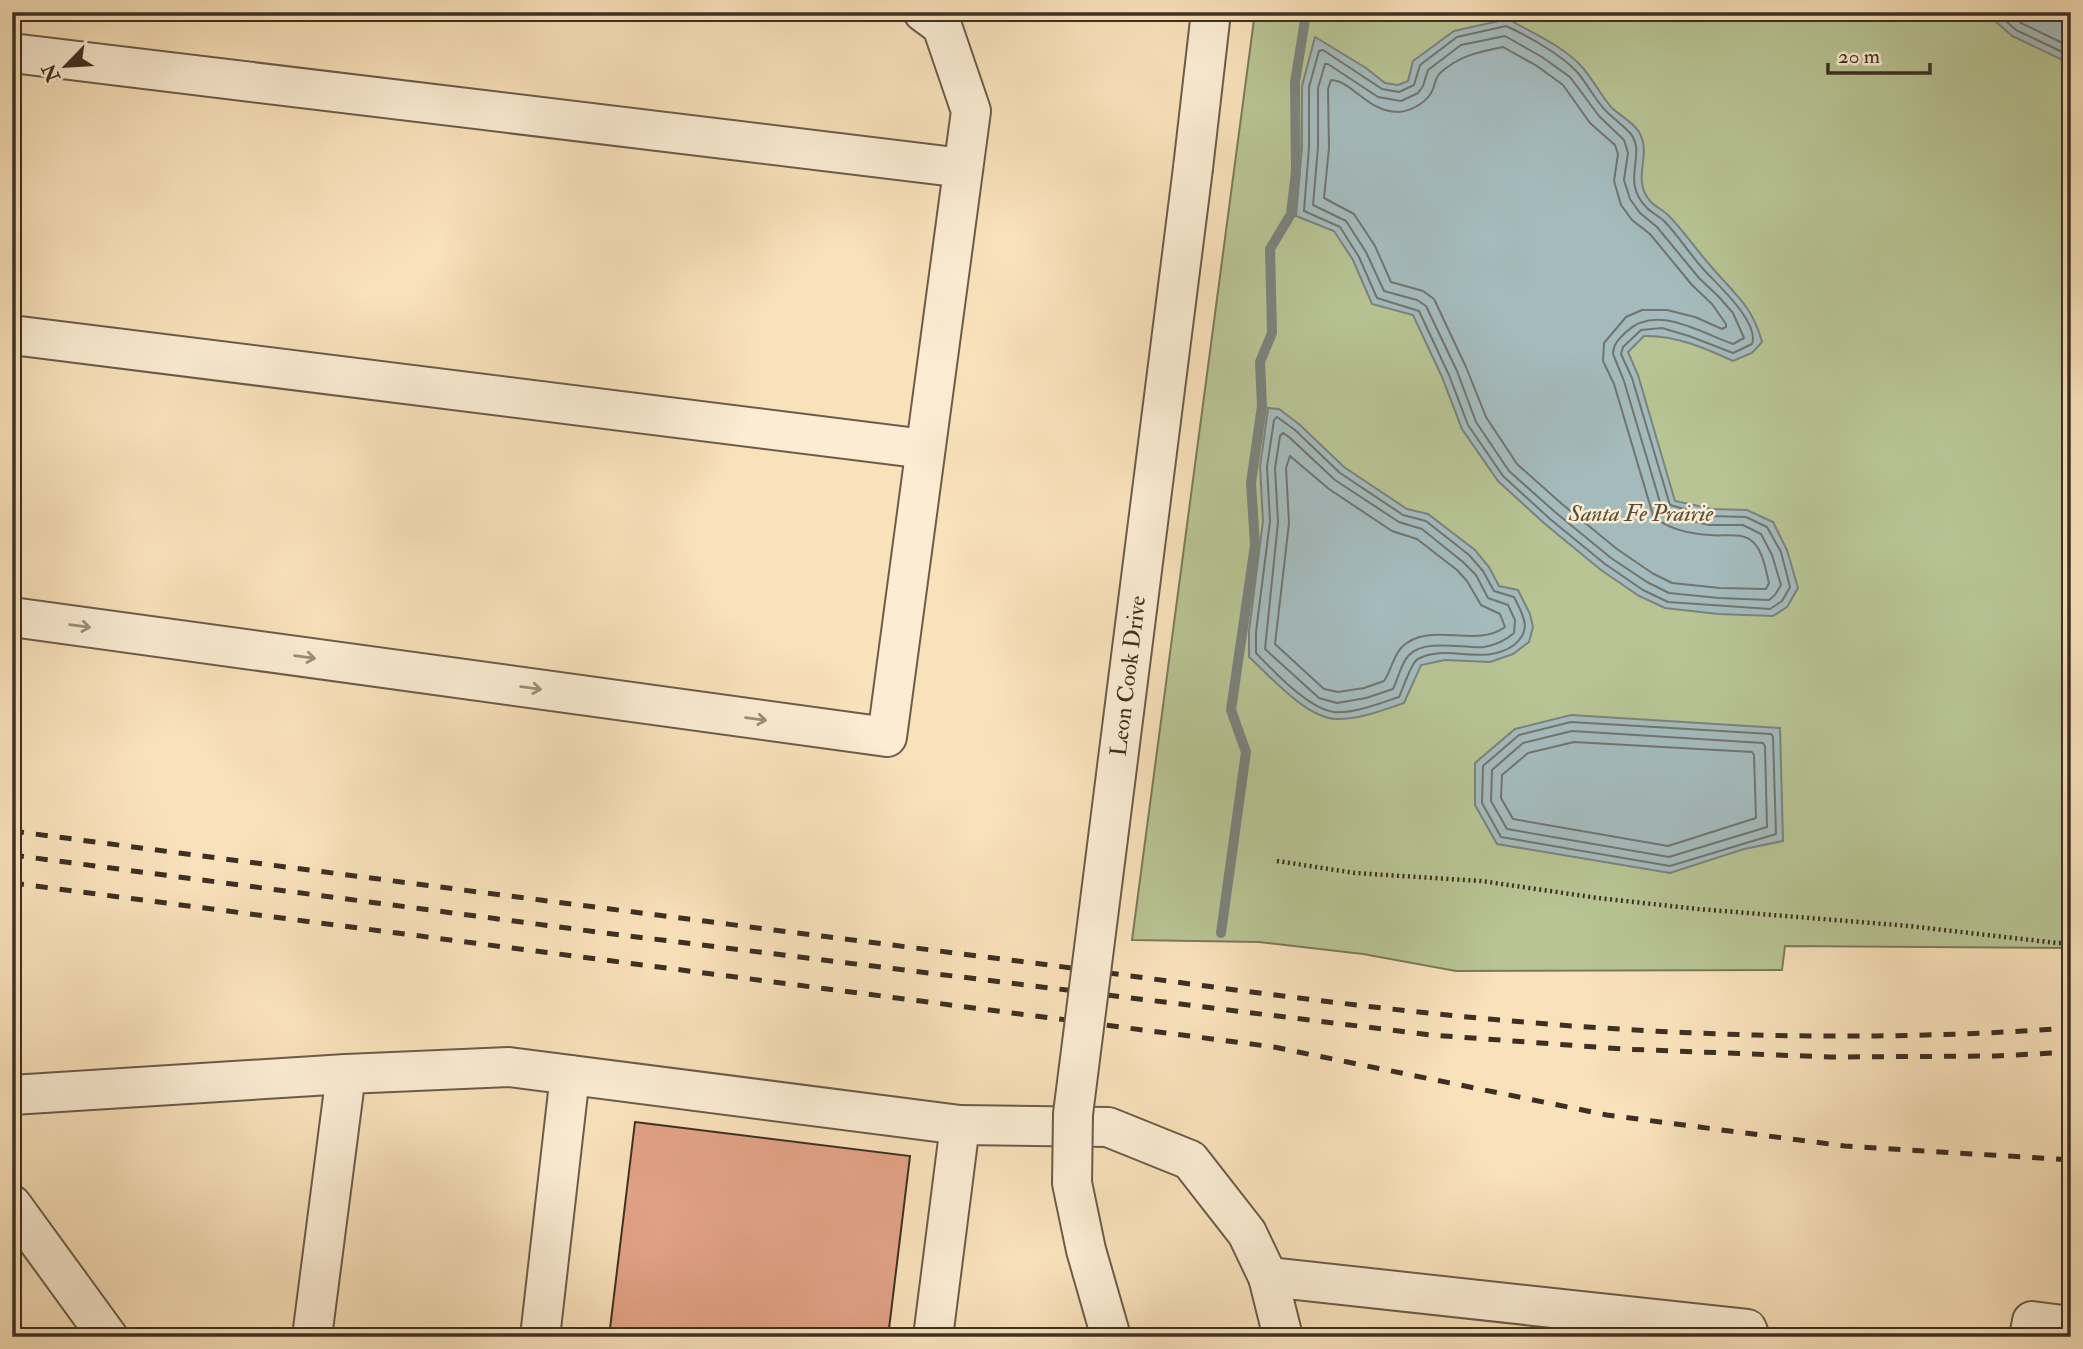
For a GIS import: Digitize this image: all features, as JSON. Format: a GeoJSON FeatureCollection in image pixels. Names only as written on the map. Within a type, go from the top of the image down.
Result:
{"type":"FeatureCollection","features":[{"type":"Feature","properties":{"kind":"street"},"geometry":{"type":"LineString","coordinates":[[12,617],[887,737],[971,111],[942,26],[923,12]]}},
{"type":"Feature","properties":{"kind":"street","name":"Leon Cook Drive"},"geometry":{"type":"LineString","coordinates":[[1111,1337],[1086,1250],[1072,1183],[1073,1114],[1211,12]]}},
{"type":"Feature","properties":{"kind":"street"},"geometry":{"type":"LineString","coordinates":[[12,53],[963,168]]}},
{"type":"Feature","properties":{"kind":"street"},"geometry":{"type":"LineString","coordinates":[[12,335],[925,449]]}},
{"type":"Feature","properties":{"kind":"street"},"geometry":{"type":"LineString","coordinates":[[12,1095],[346,1074],[509,1067],[960,1125],[1108,1127],[1190,1160],[1247,1233],[1268,1278],[1283,1337]]}},
{"type":"Feature","properties":{"kind":"street"},"geometry":{"type":"LineString","coordinates":[[312,1337],[346,1074]]}},
{"type":"Feature","properties":{"kind":"street"},"geometry":{"type":"LineString","coordinates":[[540,1337],[570,1075]]}},
{"type":"Feature","properties":{"kind":"street"},"geometry":{"type":"LineString","coordinates":[[933,1337],[960,1125]]}},
{"type":"Feature","properties":{"kind":"street"},"geometry":{"type":"LineString","coordinates":[[12,1205],[108,1337]]}},
{"type":"Feature","properties":{"kind":"street"},"geometry":{"type":"LineString","coordinates":[[1268,1278],[1746,1329],[1750,1337]]}},
{"type":"Feature","properties":{"kind":"street"},"geometry":{"type":"LineString","coordinates":[[2029,1337],[2032,1321],[2071,1326]]}},
{"type":"Feature","properties":{"kind":"path"},"geometry":{"type":"LineString","coordinates":[[1277,861],[1354,873],[1481,881],[1698,909],[1875,923],[2071,943]]}},
{"type":"Feature","properties":{"kind":"green space","name":"Santa Fe Prairie"},"geometry":{"type":"Polygon","coordinates":[[[1255,12],[2071,12],[2071,948],[1785,946],[1782,970],[1456,971],[1363,954],[1259,942],[1132,940],[1255,12]]]}},
{"type":"Feature","properties":{"kind":"water"},"geometry":{"type":"Polygon","coordinates":[[[1985,12],[2071,12],[2071,64],[2012,36],[1985,12]]]}},
{"type":"Feature","properties":{"kind":"water"},"geometry":{"type":"Polygon","coordinates":[[[1508,19],[1575,60],[1611,107],[1636,128],[1643,141],[1642,185],[1645,193],[1651,202],[1666,213],[1740,299],[1758,329],[1762,342],[1752,353],[1733,361],[1690,343],[1656,336],[1644,336],[1628,352],[1638,375],[1675,501],[1712,509],[1747,510],[1773,522],[1787,550],[1798,588],[1787,607],[1773,616],[1665,608],[1639,596],[1601,570],[1545,524],[1498,481],[1462,429],[1442,377],[1413,315],[1372,304],[1353,260],[1334,231],[1296,216],[1302,147],[1302,86],[1315,37],[1366,68],[1385,83],[1398,85],[1408,81],[1413,61],[1454,31],[1508,19]]]}},
{"type":"Feature","properties":{"kind":"water"},"geometry":{"type":"Polygon","coordinates":[[[1268,408],[1279,409],[1300,425],[1344,467],[1407,509],[1428,514],[1475,550],[1489,567],[1499,586],[1518,590],[1530,614],[1533,627],[1529,642],[1513,654],[1490,662],[1445,660],[1421,665],[1404,703],[1353,718],[1336,719],[1313,712],[1278,685],[1249,657],[1249,631],[1263,521],[1260,467],[1268,408]]]}},
{"type":"Feature","properties":{"kind":"water"},"geometry":{"type":"Polygon","coordinates":[[[1571,715],[1780,728],[1783,841],[1744,849],[1670,873],[1497,844],[1475,805],[1475,763],[1515,729],[1571,715]]]}},
{"type":"Feature","properties":{"kind":"building"},"geometry":{"type":"Polygon","coordinates":[[[635,1122],[910,1156],[888,1337],[609,1337],[635,1122]]]}},
{"type":"Feature","properties":{"kind":"waterway"},"geometry":{"type":"LineString","coordinates":[[1221,933],[1246,752],[1231,710],[1255,545],[1251,483],[1262,406],[1260,362],[1272,333],[1270,249],[1291,214],[1296,171],[1295,82],[1305,20],[1309,12]]}},
{"type":"Feature","properties":{"kind":"railway"},"geometry":{"type":"LineString","coordinates":[[12,831],[1261,993],[1489,1019],[1634,1030],[1780,1036],[1925,1035],[2071,1028]]}},
{"type":"Feature","properties":{"kind":"railway"},"geometry":{"type":"LineString","coordinates":[[12,855],[605,933],[1431,1035],[1622,1049],[1830,1057],[1996,1056],[2071,1052]]}},
{"type":"Feature","properties":{"kind":"railway"},"geometry":{"type":"LineString","coordinates":[[12,883],[1274,1047],[1607,1115],[1845,1146],[2071,1160]]}}]}
